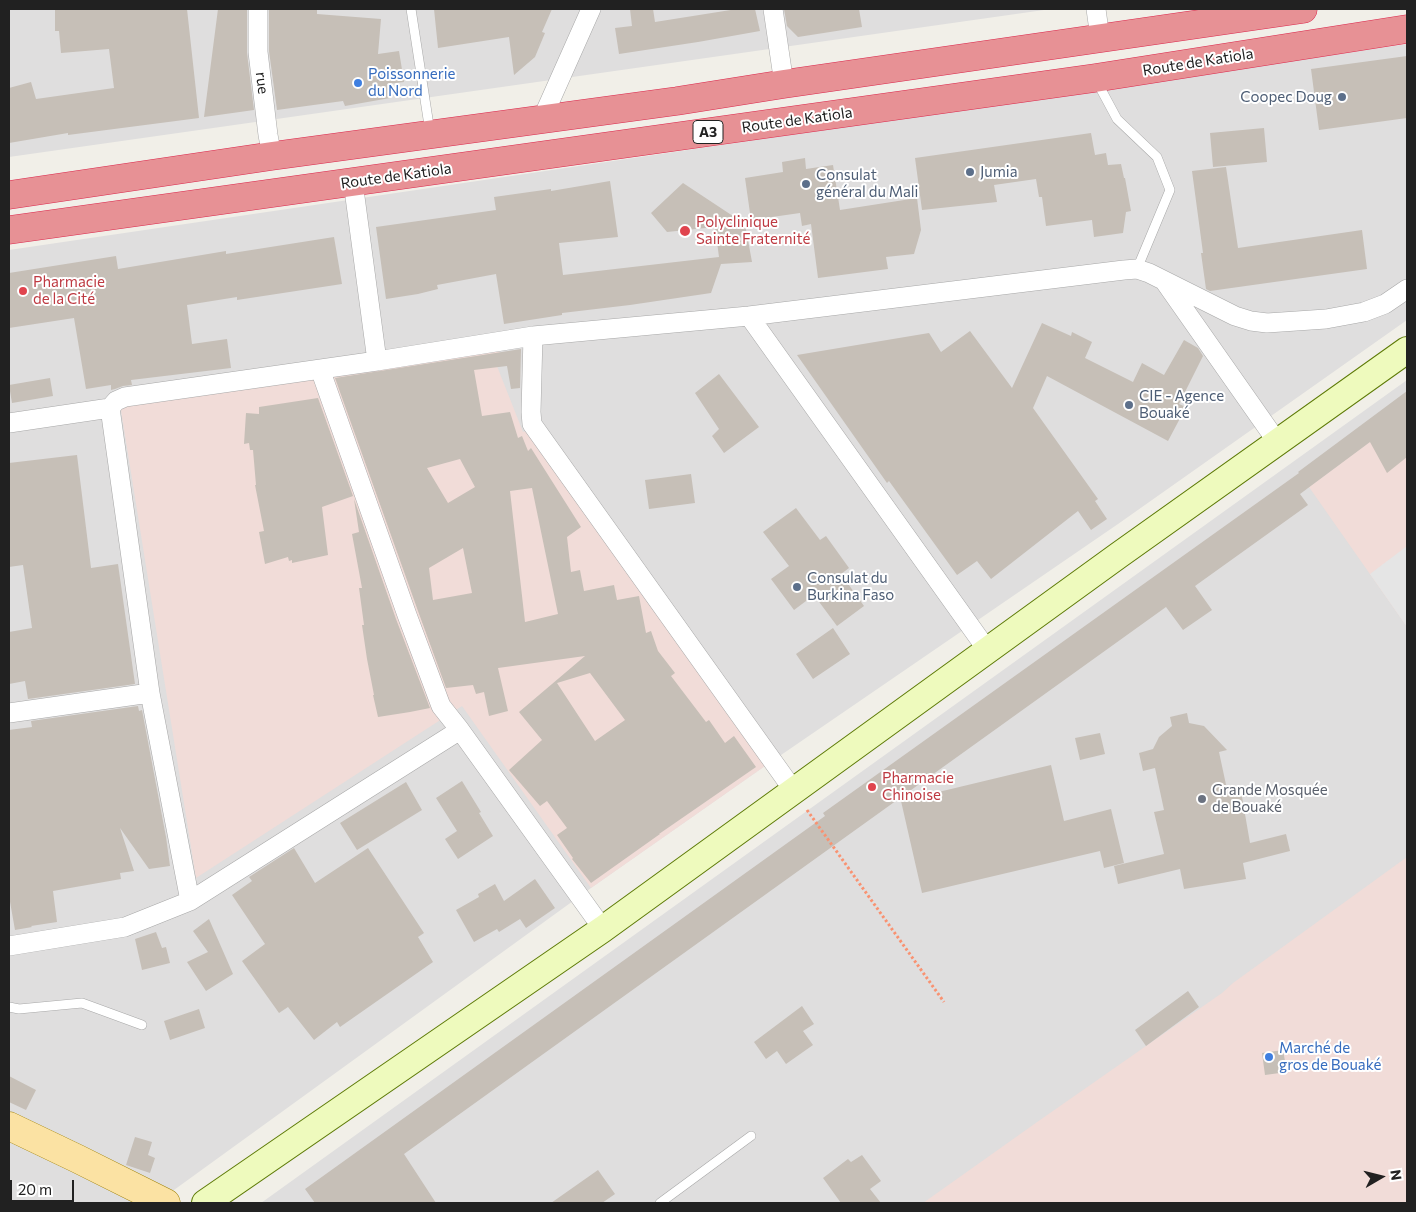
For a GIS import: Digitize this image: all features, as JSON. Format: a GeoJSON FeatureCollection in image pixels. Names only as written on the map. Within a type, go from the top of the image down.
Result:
{"type":"FeatureCollection","features":[{"type":"Feature","properties":{"kind":"highway","name":"A3"},"geometry":{"type":"LineString","coordinates":[[9,195],[272,156],[677,101],[1303,9]]}},
{"type":"Feature","properties":{"kind":"highway","name":"Route de Katiola"},"geometry":{"type":"LineString","coordinates":[[9,230],[1095,78],[1407,29]]}},
{"type":"Feature","properties":{"kind":"main road"},"geometry":{"type":"LineString","coordinates":[[205,1203],[603,929],[1407,350]]}},
{"type":"Feature","properties":{"kind":"main road"},"geometry":{"type":"LineString","coordinates":[[9,1126],[166,1203]]}},
{"type":"Feature","properties":{"kind":"street","name":"rue"},"geometry":{"type":"LineString","coordinates":[[258,9],[258,52],[272,156]]}},
{"type":"Feature","properties":{"kind":"street"},"geometry":{"type":"LineString","coordinates":[[542,119],[591,9]]}},
{"type":"Feature","properties":{"kind":"street"},"geometry":{"type":"LineString","coordinates":[[773,9],[784,84]]}},
{"type":"Feature","properties":{"kind":"street"},"geometry":{"type":"LineString","coordinates":[[1096,9],[1100,38]]}},
{"type":"Feature","properties":{"kind":"street"},"geometry":{"type":"LineString","coordinates":[[353,182],[377,361]]}},
{"type":"Feature","properties":{"kind":"street"},"geometry":{"type":"LineString","coordinates":[[9,423],[110,408],[116,401],[125,397],[377,361],[533,336],[749,316],[1124,270],[1137,270],[1148,273],[1235,316],[1267,323],[1326,318],[1364,312],[1385,304],[1407,289]]}},
{"type":"Feature","properties":{"kind":"street"},"geometry":{"type":"LineString","coordinates":[[1163,279],[1278,443]]}},
{"type":"Feature","properties":{"kind":"street"},"geometry":{"type":"LineString","coordinates":[[749,316],[988,651]]}},
{"type":"Feature","properties":{"kind":"street"},"geometry":{"type":"LineString","coordinates":[[533,336],[532,424],[794,791]]}},
{"type":"Feature","properties":{"kind":"street"},"geometry":{"type":"LineString","coordinates":[[320,369],[441,706],[603,929]]}},
{"type":"Feature","properties":{"kind":"street"},"geometry":{"type":"LineString","coordinates":[[110,408],[150,693],[190,901]]}},
{"type":"Feature","properties":{"kind":"street"},"geometry":{"type":"LineString","coordinates":[[9,713],[150,693]]}},
{"type":"Feature","properties":{"kind":"street"},"geometry":{"type":"LineString","coordinates":[[9,946],[125,927],[190,901],[460,730]]}},
{"type":"Feature","properties":{"kind":"lane"},"geometry":{"type":"LineString","coordinates":[[411,9],[430,134]]}},
{"type":"Feature","properties":{"kind":"lane"},"geometry":{"type":"LineString","coordinates":[[1095,78],[1117,119],[1157,157],[1170,190],[1137,270]]}},
{"type":"Feature","properties":{"kind":"lane"},"geometry":{"type":"LineString","coordinates":[[9,1007],[19,1009],[82,1003],[142,1025]]}},
{"type":"Feature","properties":{"kind":"lane"},"geometry":{"type":"LineString","coordinates":[[660,1203],[751,1136]]}},
{"type":"Feature","properties":{"kind":"path"},"geometry":{"type":"LineString","coordinates":[[794,791],[944,1002]]}},
{"type":"Feature","properties":{"kind":"shaded area"},"geometry":{"type":"Polygon","coordinates":[[[9,9],[1051,9],[9,157],[9,9]]]}},
{"type":"Feature","properties":{"kind":"shaded area"},"geometry":{"type":"Polygon","coordinates":[[[1407,44],[1407,320],[1118,524],[591,888],[156,1203],[9,1203],[9,250],[1407,44]]]}},
{"type":"Feature","properties":{"kind":"shaded area"},"geometry":{"type":"Polygon","coordinates":[[[498,345],[500,354],[493,356],[523,432],[528,430],[765,766],[591,888],[462,706],[196,878],[120,404],[498,345]]]}},
{"type":"Feature","properties":{"kind":"shaded area"},"geometry":{"type":"Polygon","coordinates":[[[1407,380],[1407,1203],[261,1203],[1407,380]]]}},
{"type":"Feature","properties":{"kind":"shaded area"},"geometry":{"type":"Polygon","coordinates":[[[1407,414],[1407,627],[1309,487],[1407,414]]]}},
{"type":"Feature","properties":{"kind":"shaded area"},"geometry":{"type":"Polygon","coordinates":[[[1407,546],[1407,627],[1370,574],[1407,546]]]}},
{"type":"Feature","properties":{"kind":"shaded area","name":"Marché de gros de Bouaké"},"geometry":{"type":"Polygon","coordinates":[[[1407,857],[1407,1203],[923,1203],[1222,993],[1233,983],[1407,857]]]}},
{"type":"Feature","properties":{"kind":"building"},"geometry":{"type":"Polygon","coordinates":[[[55,9],[187,9],[199,118],[68,135],[68,133],[9,143],[9,88],[31,82],[36,99],[114,88],[109,49],[61,53],[59,31],[55,31],[55,9]]]}},
{"type":"Feature","properties":{"kind":"building"},"geometry":{"type":"Polygon","coordinates":[[[218,9],[247,9],[247,53],[254,110],[204,117],[218,9]]]}},
{"type":"Feature","properties":{"kind":"building"},"geometry":{"type":"Polygon","coordinates":[[[269,9],[317,9],[317,14],[381,19],[378,54],[399,51],[404,82],[387,84],[390,98],[345,106],[343,101],[277,110],[269,51],[269,9]]]}},
{"type":"Feature","properties":{"kind":"building"},"geometry":{"type":"Polygon","coordinates":[[[434,9],[552,9],[542,32],[545,33],[535,57],[514,75],[509,37],[438,48],[434,9]]]}},
{"type":"Feature","properties":{"kind":"building"},"geometry":{"type":"Polygon","coordinates":[[[630,9],[653,9],[655,22],[737,9],[755,9],[760,31],[619,54],[615,28],[632,26],[630,9]]]}},
{"type":"Feature","properties":{"kind":"building"},"geometry":{"type":"Polygon","coordinates":[[[784,9],[859,9],[862,27],[798,37],[787,26],[784,9]]]}},
{"type":"Feature","properties":{"kind":"building"},"geometry":{"type":"Polygon","coordinates":[[[1407,56],[1407,118],[1319,130],[1311,69],[1407,56]]]}},
{"type":"Feature","properties":{"kind":"building"},"geometry":{"type":"Polygon","coordinates":[[[1264,128],[1267,162],[1213,167],[1210,133],[1264,128]]]}},
{"type":"Feature","properties":{"kind":"building"},"geometry":{"type":"Polygon","coordinates":[[[1091,133],[1095,155],[1106,153],[1108,165],[1121,164],[1131,211],[1126,212],[1123,233],[1094,237],[1092,220],[1046,226],[1042,197],[1039,197],[1036,179],[994,185],[997,202],[922,210],[915,158],[1091,133]]]}},
{"type":"Feature","properties":{"kind":"building"},"geometry":{"type":"Polygon","coordinates":[[[805,158],[806,169],[833,165],[840,210],[917,198],[921,230],[914,254],[886,257],[888,269],[818,278],[811,224],[802,226],[800,213],[751,220],[745,178],[783,172],[782,162],[805,158]]]}},
{"type":"Feature","properties":{"kind":"building"},"geometry":{"type":"Polygon","coordinates":[[[1226,167],[1238,248],[1362,230],[1367,269],[1210,291],[1206,289],[1192,171],[1226,167]]]}},
{"type":"Feature","properties":{"kind":"building"},"geometry":{"type":"Polygon","coordinates":[[[610,181],[618,237],[559,243],[563,275],[719,257],[715,227],[667,232],[651,213],[683,183],[745,224],[752,262],[721,264],[711,293],[562,313],[562,315],[504,324],[496,274],[437,285],[438,289],[386,299],[376,227],[496,210],[494,197],[551,189],[551,191],[610,181]]]}},
{"type":"Feature","properties":{"kind":"building"},"geometry":{"type":"Polygon","coordinates":[[[334,237],[342,284],[237,300],[237,297],[187,305],[192,344],[227,339],[231,368],[131,380],[132,385],[111,390],[111,385],[86,389],[74,318],[9,328],[9,273],[116,256],[118,269],[226,251],[226,254],[334,237]]]}},
{"type":"Feature","properties":{"kind":"building"},"geometry":{"type":"Polygon","coordinates":[[[1042,323],[1071,336],[1072,332],[1092,342],[1085,358],[1133,382],[1142,363],[1164,375],[1184,340],[1198,348],[1203,356],[1179,404],[1186,407],[1168,441],[1047,376],[1033,408],[1098,499],[1095,501],[1107,519],[1091,530],[1078,511],[991,579],[977,561],[957,575],[889,481],[887,483],[797,355],[929,333],[941,352],[970,331],[1012,388],[1042,323]]]}},
{"type":"Feature","properties":{"kind":"building"},"geometry":{"type":"Polygon","coordinates":[[[521,349],[520,388],[511,389],[507,366],[474,370],[482,416],[510,412],[518,438],[522,436],[528,451],[531,448],[581,527],[567,537],[571,572],[580,570],[584,591],[614,585],[617,600],[639,596],[646,633],[651,631],[658,651],[675,673],[671,676],[706,722],[709,720],[725,743],[734,736],[756,767],[591,883],[572,859],[557,835],[567,828],[547,801],[540,806],[509,770],[542,740],[519,712],[585,656],[498,668],[508,711],[489,716],[484,692],[476,694],[473,685],[446,688],[335,378],[521,349]],[[460,459],[427,468],[448,503],[475,487],[460,459]],[[532,488],[510,491],[525,622],[558,614],[532,488]],[[463,548],[429,568],[433,600],[472,593],[463,548]],[[590,673],[557,683],[595,741],[625,720],[590,673]]]}},
{"type":"Feature","properties":{"kind":"building"},"geometry":{"type":"Polygon","coordinates":[[[719,374],[759,427],[724,453],[712,436],[719,429],[695,393],[719,374]]]}},
{"type":"Feature","properties":{"kind":"building"},"geometry":{"type":"Polygon","coordinates":[[[50,378],[53,396],[12,403],[9,385],[50,378]]]}},
{"type":"Feature","properties":{"kind":"building"},"geometry":{"type":"Polygon","coordinates":[[[1407,391],[1407,457],[1387,473],[1370,442],[1300,494],[1308,505],[1195,586],[1212,610],[1183,630],[1166,607],[404,1154],[436,1203],[315,1203],[305,1189],[825,816],[823,813],[1299,473],[1407,391]]]}},
{"type":"Feature","properties":{"kind":"building"},"geometry":{"type":"Polygon","coordinates":[[[318,398],[353,496],[322,507],[328,555],[292,563],[292,560],[289,561],[288,557],[265,564],[259,532],[264,531],[255,485],[253,450],[250,450],[249,443],[244,444],[246,413],[259,414],[259,407],[318,398]]]}},
{"type":"Feature","properties":{"kind":"building"},"geometry":{"type":"Polygon","coordinates":[[[77,455],[91,568],[118,564],[135,684],[28,699],[25,681],[9,684],[9,632],[32,628],[23,565],[9,567],[9,463],[77,455]]]}},
{"type":"Feature","properties":{"kind":"building"},"geometry":{"type":"Polygon","coordinates":[[[691,474],[695,503],[649,509],[645,480],[691,474]]]}},
{"type":"Feature","properties":{"kind":"building"},"geometry":{"type":"Polygon","coordinates":[[[354,499],[396,619],[430,708],[378,717],[362,625],[364,625],[359,588],[362,588],[352,534],[359,532],[354,499]]]}},
{"type":"Feature","properties":{"kind":"building"},"geometry":{"type":"Polygon","coordinates":[[[796,508],[820,540],[826,536],[849,568],[841,574],[864,606],[837,626],[814,595],[794,610],[771,579],[789,566],[763,532],[796,508]]]}},
{"type":"Feature","properties":{"kind":"building"},"geometry":{"type":"Polygon","coordinates":[[[833,628],[850,654],[813,679],[796,654],[833,628]]]}},
{"type":"Feature","properties":{"kind":"building"},"geometry":{"type":"Polygon","coordinates":[[[138,706],[139,711],[142,710],[170,866],[149,869],[120,828],[134,871],[120,873],[121,879],[53,891],[57,922],[15,930],[9,896],[9,730],[32,727],[31,721],[138,706]]]}},
{"type":"Feature","properties":{"kind":"building","name":"Grande Mosquée de Bouaké"},"geometry":{"type":"Polygon","coordinates":[[[1187,713],[1189,723],[1204,726],[1227,750],[1219,752],[1228,794],[1241,791],[1250,843],[1286,834],[1290,851],[1243,863],[1246,879],[1184,889],[1180,869],[1118,884],[1114,866],[1164,854],[1154,812],[1164,810],[1155,768],[1143,771],[1139,753],[1153,749],[1159,737],[1172,726],[1170,717],[1187,713]]]}},
{"type":"Feature","properties":{"kind":"building"},"geometry":{"type":"Polygon","coordinates":[[[1100,733],[1105,754],[1080,760],[1075,738],[1100,733]]]}},
{"type":"Feature","properties":{"kind":"building"},"geometry":{"type":"Polygon","coordinates":[[[1051,765],[1064,821],[1111,809],[1124,863],[1104,868],[1100,851],[922,893],[901,801],[1051,765]]]}},
{"type":"Feature","properties":{"kind":"building"},"geometry":{"type":"Polygon","coordinates":[[[462,781],[493,836],[458,859],[445,839],[457,831],[436,798],[462,781]]]}},
{"type":"Feature","properties":{"kind":"building"},"geometry":{"type":"Polygon","coordinates":[[[406,782],[422,810],[357,850],[340,823],[406,782]]]}},
{"type":"Feature","properties":{"kind":"building"},"geometry":{"type":"Polygon","coordinates":[[[294,848],[315,883],[368,848],[424,933],[418,937],[433,962],[340,1027],[337,1022],[314,1040],[288,1007],[279,1013],[242,961],[265,944],[232,895],[252,881],[249,877],[294,848]]]}},
{"type":"Feature","properties":{"kind":"building"},"geometry":{"type":"Polygon","coordinates":[[[535,879],[555,908],[526,928],[520,919],[499,932],[497,929],[474,942],[456,910],[479,897],[478,894],[495,884],[504,901],[535,879]]]}},
{"type":"Feature","properties":{"kind":"building"},"geometry":{"type":"Polygon","coordinates":[[[209,919],[233,974],[206,991],[187,962],[208,952],[193,931],[209,919]]]}},
{"type":"Feature","properties":{"kind":"building"},"geometry":{"type":"Polygon","coordinates":[[[156,932],[162,948],[166,947],[170,963],[142,970],[135,939],[156,932]]]}},
{"type":"Feature","properties":{"kind":"building"},"geometry":{"type":"Polygon","coordinates":[[[1188,991],[1199,1007],[1146,1046],[1135,1030],[1188,991]]]}},
{"type":"Feature","properties":{"kind":"building"},"geometry":{"type":"Polygon","coordinates":[[[802,1006],[814,1024],[803,1031],[813,1045],[786,1064],[777,1051],[766,1059],[754,1042],[802,1006]]]}},
{"type":"Feature","properties":{"kind":"building"},"geometry":{"type":"Polygon","coordinates":[[[199,1009],[205,1028],[170,1040],[164,1021],[199,1009]]]}},
{"type":"Feature","properties":{"kind":"building"},"geometry":{"type":"Polygon","coordinates":[[[1283,1050],[1287,1072],[1265,1075],[1262,1053],[1283,1050]]]}},
{"type":"Feature","properties":{"kind":"building"},"geometry":{"type":"Polygon","coordinates":[[[9,1076],[36,1090],[26,1110],[9,1102],[9,1076]]]}},
{"type":"Feature","properties":{"kind":"building"},"geometry":{"type":"Polygon","coordinates":[[[135,1137],[152,1142],[148,1155],[155,1158],[150,1173],[126,1165],[135,1137]]]}},
{"type":"Feature","properties":{"kind":"building"},"geometry":{"type":"Polygon","coordinates":[[[862,1155],[881,1181],[870,1189],[881,1203],[841,1203],[823,1178],[848,1159],[851,1162],[862,1155]]]}},
{"type":"Feature","properties":{"kind":"building"},"geometry":{"type":"Polygon","coordinates":[[[598,1170],[615,1194],[602,1203],[551,1203],[598,1170]]]}},
{"type":"Feature","properties":{"kind":"place","name":"Poissonnerie du Nord"},"geometry":{"type":"Point","coordinates":[358,83]}},
{"type":"Feature","properties":{"kind":"place","name":"Coopec Doug"},"geometry":{"type":"Point","coordinates":[1342,97]}},
{"type":"Feature","properties":{"kind":"place","name":"Jumia"},"geometry":{"type":"Point","coordinates":[970,172]}},
{"type":"Feature","properties":{"kind":"place","name":"Consulat général du Mali"},"geometry":{"type":"Point","coordinates":[806,184]}},
{"type":"Feature","properties":{"kind":"place","name":"Polyclinique Sainte Fraternité"},"geometry":{"type":"Point","coordinates":[685,231]}},
{"type":"Feature","properties":{"kind":"place","name":"Pharmacie de la Cité"},"geometry":{"type":"Point","coordinates":[23,291]}},
{"type":"Feature","properties":{"kind":"place","name":"CIE - Agence Bouaké"},"geometry":{"type":"Point","coordinates":[1129,405]}},
{"type":"Feature","properties":{"kind":"place","name":"Consulat du Burkina Faso"},"geometry":{"type":"Point","coordinates":[797,587]}},
{"type":"Feature","properties":{"kind":"place","name":"Pharmacie Chinoise"},"geometry":{"type":"Point","coordinates":[872,787]}},
{"type":"Feature","properties":{"kind":"place","name":"Grande Mosquée de Bouaké"},"geometry":{"type":"Point","coordinates":[1202,799]}},
{"type":"Feature","properties":{"kind":"place","name":"Marché de gros de Bouaké"},"geometry":{"type":"Point","coordinates":[1269,1057]}}]}
